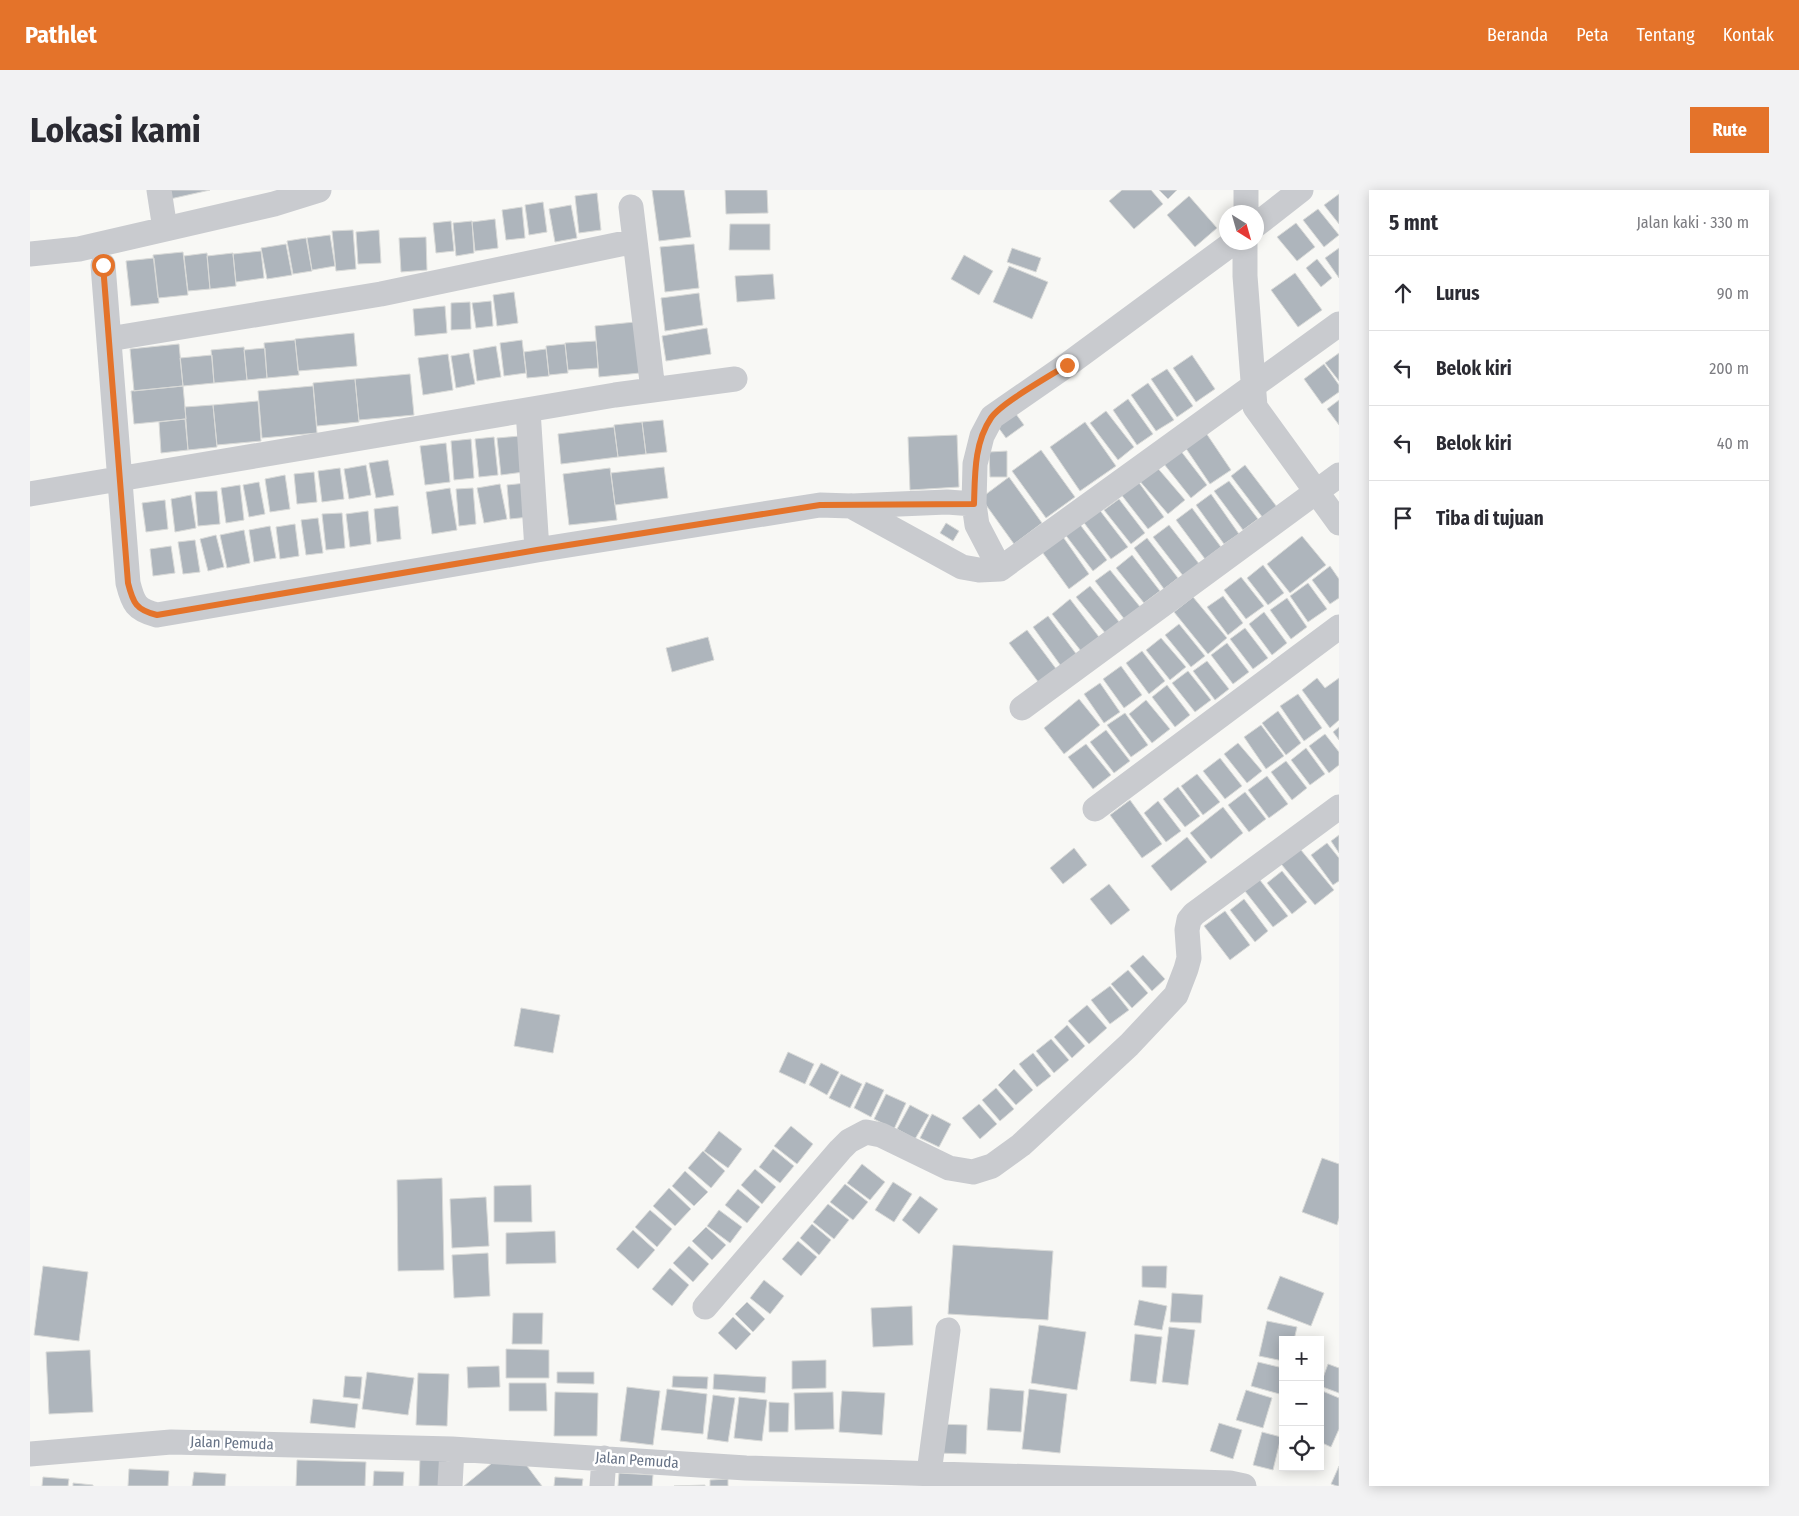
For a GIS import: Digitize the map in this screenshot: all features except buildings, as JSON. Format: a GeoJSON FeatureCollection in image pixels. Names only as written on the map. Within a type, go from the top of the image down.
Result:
{"type":"FeatureCollection","features":[{"type":"Feature","properties":{"kind":"street"},"geometry":{"type":"LineString","coordinates":[[159,190],[166,229]]}},
{"type":"Feature","properties":{"kind":"street"},"geometry":{"type":"LineString","coordinates":[[30,254],[79,249],[274,204],[319,190]]}},
{"type":"Feature","properties":{"kind":"street"},"geometry":{"type":"LineString","coordinates":[[1246,190],[1246,205]]}},
{"type":"Feature","properties":{"kind":"street"},"geometry":{"type":"LineString","coordinates":[[1264,219],[1301,190]]}},
{"type":"Feature","properties":{"kind":"street"},"geometry":{"type":"LineString","coordinates":[[632,207],[653,390]]}},
{"type":"Feature","properties":{"kind":"street"},"geometry":{"type":"LineString","coordinates":[[109,339],[381,294],[635,241]]}},
{"type":"Feature","properties":{"kind":"street"},"geometry":{"type":"LineString","coordinates":[[1000,569],[978,525],[974,504],[975,464],[982,436],[992,417],[1067,365],[1223,250]]}},
{"type":"Feature","properties":{"kind":"street"},"geometry":{"type":"LineString","coordinates":[[1245,250],[1245,276],[1255,407],[1339,523]]}},
{"type":"Feature","properties":{"kind":"street"},"geometry":{"type":"LineString","coordinates":[[103,265],[128,583],[132,600],[144,612],[157,615],[537,550],[820,505],[850,506],[947,502],[974,504]]}},
{"type":"Feature","properties":{"kind":"street"},"geometry":{"type":"LineString","coordinates":[[850,506],[962,567],[980,570],[1000,569],[1339,324]]}},
{"type":"Feature","properties":{"kind":"street"},"geometry":{"type":"LineString","coordinates":[[30,494],[528,410],[735,379]]}},
{"type":"Feature","properties":{"kind":"street"},"geometry":{"type":"LineString","coordinates":[[528,410],[537,550]]}},
{"type":"Feature","properties":{"kind":"street"},"geometry":{"type":"LineString","coordinates":[[1022,708],[1339,475]]}},
{"type":"Feature","properties":{"kind":"street"},"geometry":{"type":"LineString","coordinates":[[1095,810],[1339,627]]}},
{"type":"Feature","properties":{"kind":"street"},"geometry":{"type":"LineString","coordinates":[[705,1307],[840,1150],[858,1135],[866,1132],[881,1135],[949,1168],[973,1172],[992,1166],[1020,1145],[1129,1045],[1176,995],[1189,958],[1187,930],[1189,920],[1194,914],[1339,806]]}},
{"type":"Feature","properties":{"kind":"street"},"geometry":{"type":"LineString","coordinates":[[929,1473],[948,1330]]}},
{"type":"Feature","properties":{"kind":"street","name":"Jalan Pemuda"},"geometry":{"type":"LineString","coordinates":[[30,1454],[171,1442],[452,1450],[604,1458],[746,1477],[902,1479],[929,1473],[1230,1483],[1244,1486]]}},
{"type":"Feature","properties":{"kind":"street"},"geometry":{"type":"LineString","coordinates":[[450,1486],[452,1450]]}},
{"type":"Feature","properties":{"kind":"street"},"geometry":{"type":"LineString","coordinates":[[602,1486],[604,1458]]}},
{"type":"Feature","properties":{"kind":"route"},"geometry":{"type":"LineString","coordinates":[[103,265],[128,583],[132,600],[144,612],[157,615],[537,550],[820,505],[914,505],[947,502],[974,504],[975,464],[982,436],[992,417],[1022,394],[1067,365]]}}]}
